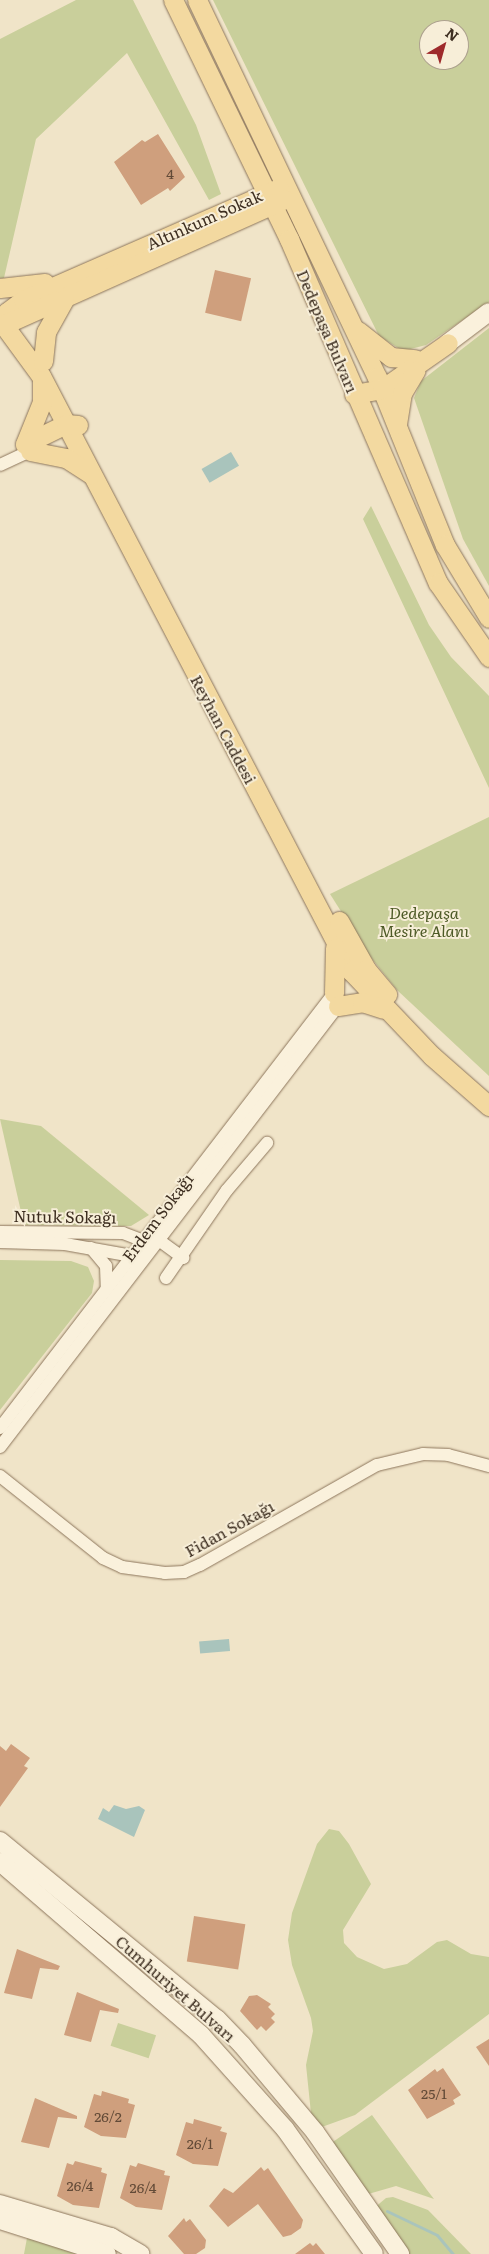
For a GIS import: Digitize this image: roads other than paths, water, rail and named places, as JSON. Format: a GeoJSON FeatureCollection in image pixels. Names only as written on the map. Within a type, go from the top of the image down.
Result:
{"type":"FeatureCollection","features":[{"type":"Feature","properties":{"kind":"main road","name":"Dedepaşa Bulvarı"},"geometry":{"type":"LineString","coordinates":[[173,0],[289,239],[354,394],[438,584],[489,657]]}},
{"type":"Feature","properties":{"kind":"main road","name":"Dedepaşa Bulvarı"},"geometry":{"type":"LineString","coordinates":[[197,0],[290,191],[379,383],[445,545],[489,618]]}},
{"type":"Feature","properties":{"kind":"main road"},"geometry":{"type":"LineString","coordinates":[[242,140],[246,184],[236,212],[274,228],[289,239]]}},
{"type":"Feature","properties":{"kind":"main road","name":"Altınkum Sokak"},"geometry":{"type":"LineString","coordinates":[[6,317],[23,300],[73,277],[290,191]]}},
{"type":"Feature","properties":{"kind":"main road","name":"Altınkum Sokak"},"geometry":{"type":"LineString","coordinates":[[6,317],[65,299],[236,212]]}},
{"type":"Feature","properties":{"kind":"main road"},"geometry":{"type":"LineString","coordinates":[[0,288],[73,277]]}},
{"type":"Feature","properties":{"kind":"main road"},"geometry":{"type":"LineString","coordinates":[[27,447],[42,402],[42,369],[50,321],[65,299]]}},
{"type":"Feature","properties":{"kind":"main road"},"geometry":{"type":"LineString","coordinates":[[6,317],[42,369],[358,974],[336,1000]]}},
{"type":"Feature","properties":{"kind":"main road"},"geometry":{"type":"LineString","coordinates":[[351,326],[391,358],[416,364]]}},
{"type":"Feature","properties":{"kind":"main road"},"geometry":{"type":"LineString","coordinates":[[354,394],[416,364],[448,343]]}},
{"type":"Feature","properties":{"kind":"main road"},"geometry":{"type":"LineString","coordinates":[[397,425],[402,393],[416,364]]}},
{"type":"Feature","properties":{"kind":"main road"},"geometry":{"type":"LineString","coordinates":[[27,447],[72,427]]}},
{"type":"Feature","properties":{"kind":"main road","name":"Reyhan Caddesi"},"geometry":{"type":"LineString","coordinates":[[72,427],[91,474],[331,933],[358,974],[386,1010],[489,1106]]}},
{"type":"Feature","properties":{"kind":"main road"},"geometry":{"type":"LineString","coordinates":[[27,447],[66,458],[91,474]]}},
{"type":"Feature","properties":{"kind":"main road"},"geometry":{"type":"LineString","coordinates":[[331,933],[337,962],[336,1000]]}},
{"type":"Feature","properties":{"kind":"main road","name":"Reyhan Caddesi"},"geometry":{"type":"LineString","coordinates":[[358,974],[489,1091]]}},
{"type":"Feature","properties":{"kind":"main road"},"geometry":{"type":"LineString","coordinates":[[336,1000],[362,1002],[386,1010]]}},
{"type":"Feature","properties":{"kind":"street"},"geometry":{"type":"LineString","coordinates":[[448,343],[489,312]]}},
{"type":"Feature","properties":{"kind":"street"},"geometry":{"type":"LineString","coordinates":[[0,456],[27,447]]}},
{"type":"Feature","properties":{"kind":"street"},"geometry":{"type":"LineString","coordinates":[[0,465],[27,447]]}},
{"type":"Feature","properties":{"kind":"street","name":"Erdem Sokağı"},"geometry":{"type":"LineString","coordinates":[[0,1447],[160,1241],[336,1000]]}},
{"type":"Feature","properties":{"kind":"street","name":"Erdem Sokağı"},"geometry":{"type":"LineString","coordinates":[[0,1428],[131,1257],[336,1000]]}},
{"type":"Feature","properties":{"kind":"street"},"geometry":{"type":"LineString","coordinates":[[166,1278],[183,1258],[227,1190],[267,1143]]}},
{"type":"Feature","properties":{"kind":"street","name":"Nutuk Sokağı"},"geometry":{"type":"LineString","coordinates":[[0,1232],[123,1233],[144,1241]]}},
{"type":"Feature","properties":{"kind":"street"},"geometry":{"type":"LineString","coordinates":[[144,1241],[150,1254]]}},
{"type":"Feature","properties":{"kind":"street"},"geometry":{"type":"LineString","coordinates":[[160,1241],[183,1258]]}},
{"type":"Feature","properties":{"kind":"street","name":"Nutuk Sokağı"},"geometry":{"type":"LineString","coordinates":[[0,1242],[91,1248],[131,1257],[150,1254]]}},
{"type":"Feature","properties":{"kind":"street","name":"Nutuk Sokağı"},"geometry":{"type":"LineString","coordinates":[[91,1248],[106,1266],[107,1289]]}},
{"type":"Feature","properties":{"kind":"street","name":"Fidan Sokağı"},"geometry":{"type":"LineString","coordinates":[[0,1476],[103,1558],[122,1567],[165,1573],[184,1572],[200,1565],[377,1465],[423,1454],[448,1455],[489,1466]]}},
{"type":"Feature","properties":{"kind":"street","name":"Cumhuriyet Bulvarı"},"geometry":{"type":"LineString","coordinates":[[0,1841],[32,1878],[192,2026],[291,2137],[374,2254]]}},
{"type":"Feature","properties":{"kind":"street","name":"Cumhuriyet Bulvarı"},"geometry":{"type":"LineString","coordinates":[[0,1862],[32,1878],[217,2019],[310,2124],[400,2254]]}},
{"type":"Feature","properties":{"kind":"street"},"geometry":{"type":"LineString","coordinates":[[291,2137],[310,2124]]}},
{"type":"Feature","properties":{"kind":"street"},"geometry":{"type":"LineString","coordinates":[[0,2204],[111,2236],[141,2254]]}},
{"type":"Feature","properties":{"kind":"street"},"geometry":{"type":"LineString","coordinates":[[0,2220],[107,2254]]}},
{"type":"Feature","properties":{"kind":"water"},"geometry":{"type":"Polygon","coordinates":[[[231,452],[239,466],[210,483],[202,469],[231,452]]]}},
{"type":"Feature","properties":{"kind":"water"},"geometry":{"type":"Polygon","coordinates":[[[229,1639],[230,1651],[200,1654],[199,1642],[229,1639]]]}},
{"type":"Feature","properties":{"kind":"water"},"geometry":{"type":"Polygon","coordinates":[[[114,1805],[126,1809],[139,1806],[145,1810],[134,1837],[98,1819],[103,1808],[109,1812],[114,1805]]]}},
{"type":"Feature","properties":{"kind":"waterway"},"geometry":{"type":"LineString","coordinates":[[387,2211],[437,2235],[453,2254]]}},
{"type":"Feature","properties":{"kind":"park label","name":"Dedepaşa Mesire Alanı"},"geometry":{"type":"Point","coordinates":[424,921]}}]}
